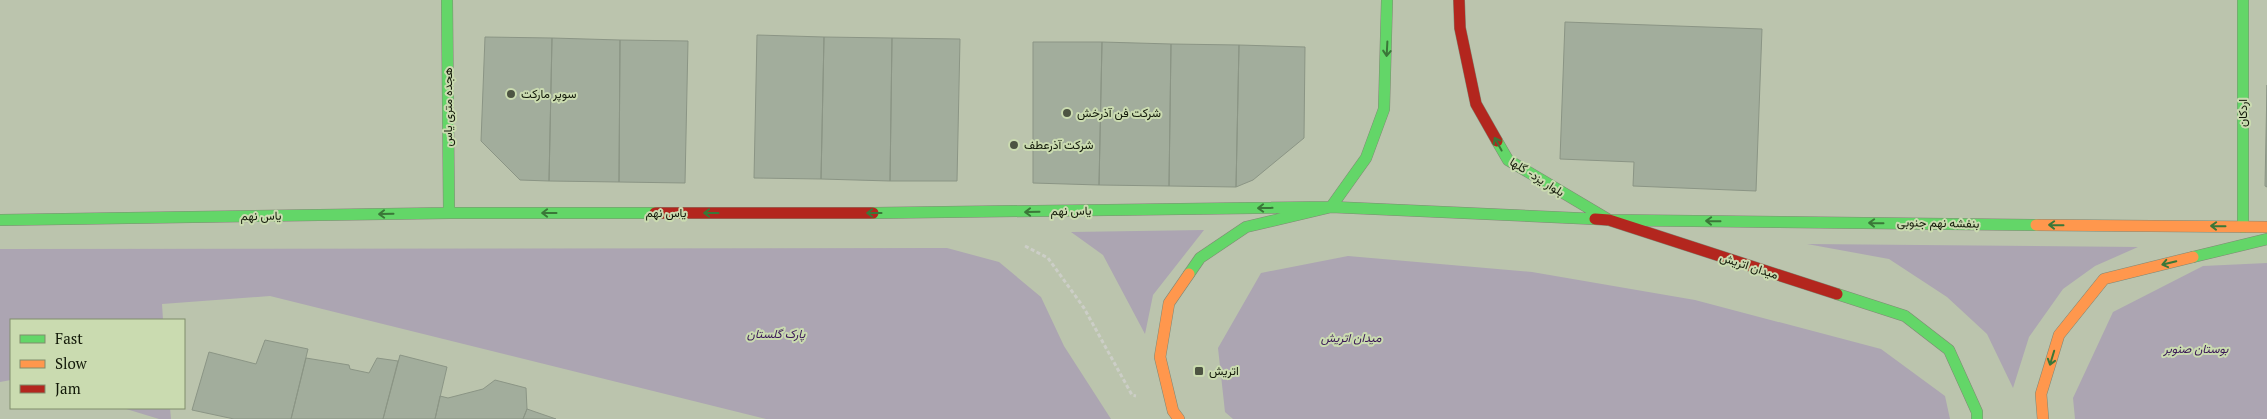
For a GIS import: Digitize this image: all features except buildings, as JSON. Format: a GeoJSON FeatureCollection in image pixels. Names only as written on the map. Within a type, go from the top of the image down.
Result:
{"type":"FeatureCollection","features":[{"type":"Feature","properties":{"kind":"main road","name":"هجده متری یاس"},"geometry":{"type":"LineString","coordinates":[[448,0],[449,213]]}},
{"type":"Feature","properties":{"kind":"main road"},"geometry":{"type":"LineString","coordinates":[[1331,207],[1366,158],[1384,109],[1387,0]]}},
{"type":"Feature","properties":{"kind":"main road","name":"بلوار یزد- گلها"},"geometry":{"type":"LineString","coordinates":[[1459,0],[1460,28],[1476,104],[1508,160],[1609,220]]}},
{"type":"Feature","properties":{"kind":"main road","name":"اردکان"},"geometry":{"type":"LineString","coordinates":[[2243,0],[2243,227]]}},
{"type":"Feature","properties":{"kind":"main road","name":"یاس نهم"},"geometry":{"type":"LineString","coordinates":[[0,220],[449,213],[922,213],[1331,207]]}},
{"type":"Feature","properties":{"kind":"main road","name":"میدان اتریش"},"geometry":{"type":"LineString","coordinates":[[1176,415],[1160,358],[1169,303],[1200,258],[1246,227],[1331,207],[1609,220],[1905,316],[1949,350],[1977,412],[1977,419]]}},
{"type":"Feature","properties":{"kind":"main road","name":"بنفشه نهم جنوبی"},"geometry":{"type":"LineString","coordinates":[[1609,220],[2267,227]]}},
{"type":"Feature","properties":{"kind":"main road"},"geometry":{"type":"LineString","coordinates":[[2043,419],[2041,394],[2059,334],[2104,279],[2267,239]]}},
{"type":"Feature","properties":{"kind":"path"},"geometry":{"type":"LineString","coordinates":[[1024,245],[1048,258],[1084,308],[1132,395],[1176,415]]}},
{"type":"Feature","properties":{"kind":"green space"},"geometry":{"type":"Polygon","coordinates":[[[1204,230],[1153,295],[1145,334],[1103,255],[1071,232],[1204,230]]]}},
{"type":"Feature","properties":{"kind":"green space"},"geometry":{"type":"Polygon","coordinates":[[[1807,244],[2138,247],[2095,266],[2063,289],[2029,337],[2013,388],[1987,334],[1947,297],[1889,259],[1807,244]]]}},
{"type":"Feature","properties":{"kind":"green space","name":"پارک گلستان"},"geometry":{"type":"Polygon","coordinates":[[[947,248],[999,262],[1041,297],[1064,346],[1111,419],[766,419],[270,296],[162,304],[163,319],[10,319],[10,380],[0,382],[0,249],[947,248]]]}},
{"type":"Feature","properties":{"kind":"green space","name":"میدان اتریش"},"geometry":{"type":"Polygon","coordinates":[[[1348,256],[1532,272],[1695,300],[1881,349],[1945,396],[1950,419],[1233,419],[1225,412],[1218,348],[1261,273],[1348,256]]]}},
{"type":"Feature","properties":{"kind":"green space","name":"بوستان صنوبر"},"geometry":{"type":"Polygon","coordinates":[[[2267,263],[2267,419],[2075,419],[2073,398],[2113,312],[2203,266],[2267,263]]]}},
{"type":"Feature","properties":{"kind":"green space"},"geometry":{"type":"Polygon","coordinates":[[[126,409],[170,409],[171,419],[159,419],[126,409]]]}},
{"type":"Feature","properties":{"kind":"traffic: fast"},"geometry":{"type":"LineString","coordinates":[[447,0],[449,213]]}},
{"type":"Feature","properties":{"kind":"traffic: fast"},"geometry":{"type":"LineString","coordinates":[[873,213],[1331,207],[1366,158],[1384,109],[1387,0]]}},
{"type":"Feature","properties":{"kind":"traffic: fast"},"geometry":{"type":"LineString","coordinates":[[2243,0],[2243,227]]}},
{"type":"Feature","properties":{"kind":"traffic: fast"},"geometry":{"type":"LineString","coordinates":[[1497,141],[1508,160],[1609,220],[2036,225]]}},
{"type":"Feature","properties":{"kind":"traffic: fast"},"geometry":{"type":"LineString","coordinates":[[1189,274],[1200,258],[1246,227],[1331,207],[1595,219]]}},
{"type":"Feature","properties":{"kind":"traffic: fast"},"geometry":{"type":"LineString","coordinates":[[0,220],[449,213],[655,213]]}},
{"type":"Feature","properties":{"kind":"traffic: fast"},"geometry":{"type":"LineString","coordinates":[[2193,257],[2267,239]]}},
{"type":"Feature","properties":{"kind":"traffic: fast"},"geometry":{"type":"LineString","coordinates":[[1837,294],[1905,316],[1949,350],[1977,412],[1977,419]]}},
{"type":"Feature","properties":{"kind":"traffic: slow"},"geometry":{"type":"LineString","coordinates":[[2036,225],[2267,227]]}},
{"type":"Feature","properties":{"kind":"traffic: slow"},"geometry":{"type":"LineString","coordinates":[[2043,419],[2041,394],[2059,335],[2104,279],[2193,257]]}},
{"type":"Feature","properties":{"kind":"traffic: slow"},"geometry":{"type":"LineString","coordinates":[[1179,419],[1173,411],[1160,357],[1169,303],[1189,274]]}},
{"type":"Feature","properties":{"kind":"traffic: jam"},"geometry":{"type":"LineString","coordinates":[[1459,0],[1460,28],[1476,104],[1497,141]]}},
{"type":"Feature","properties":{"kind":"traffic: jam"},"geometry":{"type":"LineString","coordinates":[[655,213],[873,213]]}},
{"type":"Feature","properties":{"kind":"traffic: jam"},"geometry":{"type":"LineString","coordinates":[[1595,219],[1609,220],[1837,294]]}},
{"type":"Feature","properties":{"kind":"place","name":"سوپر مارکت"},"geometry":{"type":"Point","coordinates":[511,94]}},
{"type":"Feature","properties":{"kind":"place","name":"شرکت فن آذرخش"},"geometry":{"type":"Point","coordinates":[1067,113]}},
{"type":"Feature","properties":{"kind":"place","name":"شرکت آذرعطف"},"geometry":{"type":"Point","coordinates":[1014,145]}},
{"type":"Feature","properties":{"kind":"place","name":"اتریش"},"geometry":{"type":"Point","coordinates":[1199,371]}}]}
